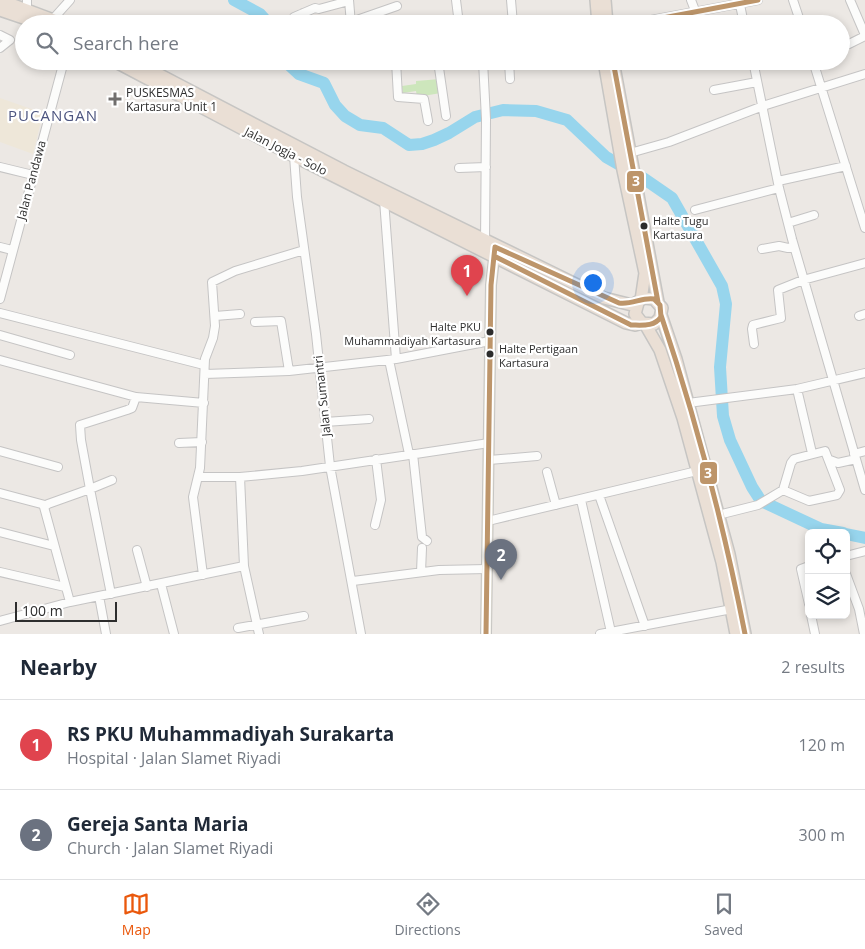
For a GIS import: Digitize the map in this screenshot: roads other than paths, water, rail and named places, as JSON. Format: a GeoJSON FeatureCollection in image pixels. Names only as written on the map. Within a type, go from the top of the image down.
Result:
{"type":"FeatureCollection","features":[{"type":"Feature","properties":{"kind":"highway"},"geometry":{"type":"LineString","coordinates":[[0,0],[43,15]]}},
{"type":"Feature","properties":{"kind":"highway"},"geometry":{"type":"LineString","coordinates":[[596,0],[597,15]]}},
{"type":"Feature","properties":{"kind":"highway"},"geometry":{"type":"LineString","coordinates":[[605,0],[606,15]]}},
{"type":"Feature","properties":{"kind":"highway"},"geometry":{"type":"LineString","coordinates":[[0,10],[25,8]]}},
{"type":"Feature","properties":{"kind":"highway","name":"Jalan Jogja - Solo"},"geometry":{"type":"LineString","coordinates":[[134,70],[453,226],[490,249]]}},
{"type":"Feature","properties":{"kind":"highway","name":"Jalan Jogja - Solo"},"geometry":{"type":"LineString","coordinates":[[146,70],[175,89],[294,156],[458,237],[490,249]]}},
{"type":"Feature","properties":{"kind":"highway"},"geometry":{"type":"LineString","coordinates":[[611,70],[645,273],[635,314],[661,353],[698,471],[732,609],[736,634]]}},
{"type":"Feature","properties":{"kind":"highway"},"geometry":{"type":"LineString","coordinates":[[626,160],[634,177],[658,302],[662,308],[662,316],[688,403],[738,591],[745,634]]}},
{"type":"Feature","properties":{"kind":"highway"},"geometry":{"type":"LineString","coordinates":[[490,249],[604,298],[625,304],[649,298],[658,302]]}},
{"type":"Feature","properties":{"kind":"highway"},"geometry":{"type":"LineString","coordinates":[[490,249],[626,323],[635,325],[654,324],[662,316]]}},
{"type":"Feature","properties":{"kind":"main road"},"geometry":{"type":"LineString","coordinates":[[486,634],[490,249]]}},
{"type":"Feature","properties":{"kind":"street"},"geometry":{"type":"LineString","coordinates":[[61,15],[70,0]]}},
{"type":"Feature","properties":{"kind":"street"},"geometry":{"type":"LineString","coordinates":[[298,15],[315,8],[319,10],[349,0],[350,15]]}},
{"type":"Feature","properties":{"kind":"street"},"geometry":{"type":"LineString","coordinates":[[456,0],[458,15]]}},
{"type":"Feature","properties":{"kind":"street"},"geometry":{"type":"LineString","coordinates":[[511,0],[513,15]]}},
{"type":"Feature","properties":{"kind":"street"},"geometry":{"type":"LineString","coordinates":[[691,0],[696,13]]}},
{"type":"Feature","properties":{"kind":"street"},"geometry":{"type":"LineString","coordinates":[[684,15],[740,2],[758,0]]}},
{"type":"Feature","properties":{"kind":"street"},"geometry":{"type":"LineString","coordinates":[[793,0],[798,15]]}},
{"type":"Feature","properties":{"kind":"street"},"geometry":{"type":"LineString","coordinates":[[850,0],[865,36],[850,44]]}},
{"type":"Feature","properties":{"kind":"street"},"geometry":{"type":"LineString","coordinates":[[740,2],[742,15]]}},
{"type":"Feature","properties":{"kind":"street"},"geometry":{"type":"LineString","coordinates":[[373,15],[397,6]]}},
{"type":"Feature","properties":{"kind":"street"},"geometry":{"type":"LineString","coordinates":[[0,16],[25,8]]}},
{"type":"Feature","properties":{"kind":"street"},"geometry":{"type":"LineString","coordinates":[[0,35],[10,40],[0,48]]}},
{"type":"Feature","properties":{"kind":"street","name":"Jalan Pandawa"},"geometry":{"type":"LineString","coordinates":[[0,299],[2,280],[62,70]]}},
{"type":"Feature","properties":{"kind":"street"},"geometry":{"type":"LineString","coordinates":[[396,70],[398,97],[424,99],[428,121]]}},
{"type":"Feature","properties":{"kind":"street"},"geometry":{"type":"LineString","coordinates":[[439,70],[446,116]]}},
{"type":"Feature","properties":{"kind":"street"},"geometry":{"type":"LineString","coordinates":[[483,70],[490,249]]}},
{"type":"Feature","properties":{"kind":"street"},"geometry":{"type":"LineString","coordinates":[[510,70],[510,79]]}},
{"type":"Feature","properties":{"kind":"street"},"geometry":{"type":"LineString","coordinates":[[755,70],[778,184],[794,247],[865,490]]}},
{"type":"Feature","properties":{"kind":"street"},"geometry":{"type":"LineString","coordinates":[[816,70],[865,228]]}},
{"type":"Feature","properties":{"kind":"street"},"geometry":{"type":"LineString","coordinates":[[626,160],[763,106],[865,74]]}},
{"type":"Feature","properties":{"kind":"street"},"geometry":{"type":"LineString","coordinates":[[714,90],[757,82]]}},
{"type":"Feature","properties":{"kind":"street","name":"Jalan Sumantri"},"geometry":{"type":"LineString","coordinates":[[294,156],[330,466],[361,634]]}},
{"type":"Feature","properties":{"kind":"street"},"geometry":{"type":"LineString","coordinates":[[695,210],[778,184],[846,166]]}},
{"type":"Feature","properties":{"kind":"street"},"geometry":{"type":"LineString","coordinates":[[0,167],[33,175]]}},
{"type":"Feature","properties":{"kind":"street"},"geometry":{"type":"LineString","coordinates":[[459,168],[486,168]]}},
{"type":"Feature","properties":{"kind":"street"},"geometry":{"type":"LineString","coordinates":[[384,200],[393,360],[411,454],[422,537],[425,544],[421,572]]}},
{"type":"Feature","properties":{"kind":"street"},"geometry":{"type":"LineString","coordinates":[[788,223],[814,215]]}},
{"type":"Feature","properties":{"kind":"street"},"geometry":{"type":"LineString","coordinates":[[762,249],[779,246],[794,247]]}},
{"type":"Feature","properties":{"kind":"street"},"geometry":{"type":"LineString","coordinates":[[0,247],[12,250]]}},
{"type":"Feature","properties":{"kind":"street"},"geometry":{"type":"LineString","coordinates":[[203,575],[194,498],[199,477],[202,442],[204,365],[213,338],[215,316],[212,284],[214,279],[304,250]]}},
{"type":"Feature","properties":{"kind":"street"},"geometry":{"type":"LineString","coordinates":[[754,344],[753,324],[780,318],[777,291],[803,280],[865,263]]}},
{"type":"Feature","properties":{"kind":"street"},"geometry":{"type":"LineString","coordinates":[[0,313],[204,365]]}},
{"type":"Feature","properties":{"kind":"street"},"geometry":{"type":"LineString","coordinates":[[215,316],[240,314]]}},
{"type":"Feature","properties":{"kind":"street"},"geometry":{"type":"LineString","coordinates":[[255,322],[281,321],[289,371]]}},
{"type":"Feature","properties":{"kind":"street"},"geometry":{"type":"LineString","coordinates":[[0,335],[70,355]]}},
{"type":"Feature","properties":{"kind":"street"},"geometry":{"type":"LineString","coordinates":[[205,374],[289,371],[393,360],[490,341]]}},
{"type":"Feature","properties":{"kind":"street"},"geometry":{"type":"LineString","coordinates":[[0,360],[136,397],[204,403]]}},
{"type":"Feature","properties":{"kind":"street"},"geometry":{"type":"LineString","coordinates":[[688,403],[797,389],[865,373]]}},
{"type":"Feature","properties":{"kind":"street"},"geometry":{"type":"LineString","coordinates":[[797,389],[812,453]]}},
{"type":"Feature","properties":{"kind":"street"},"geometry":{"type":"LineString","coordinates":[[111,594],[90,489],[80,426],[128,410],[132,407],[136,397]]}},
{"type":"Feature","properties":{"kind":"street"},"geometry":{"type":"LineString","coordinates":[[325,422],[369,420]]}},
{"type":"Feature","properties":{"kind":"street"},"geometry":{"type":"LineString","coordinates":[[179,443],[202,442]]}},
{"type":"Feature","properties":{"kind":"street"},"geometry":{"type":"LineString","coordinates":[[199,477],[240,477],[489,444]]}},
{"type":"Feature","properties":{"kind":"street"},"geometry":{"type":"LineString","coordinates":[[0,451],[58,467]]}},
{"type":"Feature","properties":{"kind":"street"},"geometry":{"type":"LineString","coordinates":[[718,515],[761,504],[772,498],[783,490],[791,463],[799,456],[825,451],[840,490],[837,495],[809,501],[783,490]]}},
{"type":"Feature","properties":{"kind":"street"},"geometry":{"type":"LineString","coordinates":[[830,460],[838,463],[865,451]]}},
{"type":"Feature","properties":{"kind":"street"},"geometry":{"type":"LineString","coordinates":[[489,460],[537,456]]}},
{"type":"Feature","properties":{"kind":"street"},"geometry":{"type":"LineString","coordinates":[[375,525],[381,500],[376,459]]}},
{"type":"Feature","properties":{"kind":"street"},"geometry":{"type":"LineString","coordinates":[[488,521],[698,471]]}},
{"type":"Feature","properties":{"kind":"street"},"geometry":{"type":"LineString","coordinates":[[547,472],[556,505]]}},
{"type":"Feature","properties":{"kind":"street"},"geometry":{"type":"LineString","coordinates":[[240,477],[244,566],[259,634]]}},
{"type":"Feature","properties":{"kind":"street"},"geometry":{"type":"LineString","coordinates":[[0,493],[45,505],[112,480]]}},
{"type":"Feature","properties":{"kind":"street"},"geometry":{"type":"LineString","coordinates":[[599,495],[645,626]]}},
{"type":"Feature","properties":{"kind":"street"},"geometry":{"type":"LineString","coordinates":[[581,500],[611,632]]}},
{"type":"Feature","properties":{"kind":"street"},"geometry":{"type":"LineString","coordinates":[[45,505],[44,510],[70,602]]}},
{"type":"Feature","properties":{"kind":"street"},"geometry":{"type":"LineString","coordinates":[[0,532],[54,546]]}},
{"type":"Feature","properties":{"kind":"street"},"geometry":{"type":"LineString","coordinates":[[137,550],[146,587]]}},
{"type":"Feature","properties":{"kind":"street"},"geometry":{"type":"LineString","coordinates":[[850,555],[865,551]]}},
{"type":"Feature","properties":{"kind":"street"},"geometry":{"type":"LineString","coordinates":[[0,622],[70,602],[244,566]]}},
{"type":"Feature","properties":{"kind":"street"},"geometry":{"type":"LineString","coordinates":[[805,568],[801,569],[805,586]]}},
{"type":"Feature","properties":{"kind":"street"},"geometry":{"type":"LineString","coordinates":[[352,582],[421,572],[487,569]]}},
{"type":"Feature","properties":{"kind":"street"},"geometry":{"type":"LineString","coordinates":[[0,572],[65,587]]}},
{"type":"Feature","properties":{"kind":"street"},"geometry":{"type":"LineString","coordinates":[[161,584],[174,634]]}},
{"type":"Feature","properties":{"kind":"street"},"geometry":{"type":"LineString","coordinates":[[850,585],[859,609],[864,634]]}},
{"type":"Feature","properties":{"kind":"street"},"geometry":{"type":"LineString","coordinates":[[99,596],[106,634]]}},
{"type":"Feature","properties":{"kind":"street"},"geometry":{"type":"LineString","coordinates":[[600,634],[625,632],[645,626],[732,609]]}},
{"type":"Feature","properties":{"kind":"street"},"geometry":{"type":"LineString","coordinates":[[0,615],[11,618]]}},
{"type":"Feature","properties":{"kind":"street"},"geometry":{"type":"LineString","coordinates":[[238,628],[304,616]]}},
{"type":"Feature","properties":{"kind":"street"},"geometry":{"type":"LineString","coordinates":[[812,619],[815,634]]}},
{"type":"Feature","properties":{"kind":"waterway"},"geometry":{"type":"LineString","coordinates":[[234,0],[261,15]]}},
{"type":"Feature","properties":{"kind":"waterway"},"geometry":{"type":"LineString","coordinates":[[295,70],[299,74],[324,83],[335,105],[345,116],[360,125],[383,128],[409,145],[422,144],[434,140],[475,117],[503,110],[536,111],[567,120],[606,157],[643,178],[672,198],[722,286],[726,304],[720,367],[723,416],[730,440],[752,487],[761,501],[821,529]]}},
{"type":"Feature","properties":{"kind":"waterway"},"geometry":{"type":"LineString","coordinates":[[850,535],[865,538]]}},
{"type":"Feature","properties":{"kind":"place","name":"PUSKESMAS Kartasura Unit 1"},"geometry":{"type":"Point","coordinates":[115,99]}},
{"type":"Feature","properties":{"kind":"place","name":"Halte Tugu Kartasura"},"geometry":{"type":"Point","coordinates":[644,226]}},
{"type":"Feature","properties":{"kind":"place","name":"RS PKU Muhammadiyah Surakarta"},"geometry":{"type":"Point","coordinates":[467,296]}},
{"type":"Feature","properties":{"kind":"place","name":"Halte PKU Muhammadiyah Kartasura"},"geometry":{"type":"Point","coordinates":[490,332]}},
{"type":"Feature","properties":{"kind":"place","name":"Halte Pertigaan Kartasura"},"geometry":{"type":"Point","coordinates":[490,354]}},
{"type":"Feature","properties":{"kind":"place","name":"Gereja Santa Maria"},"geometry":{"type":"Point","coordinates":[501,580]}},
{"type":"Feature","properties":{"kind":"district","name":"PUCANGAN"},"geometry":{"type":"Point","coordinates":[53,115]}}]}
